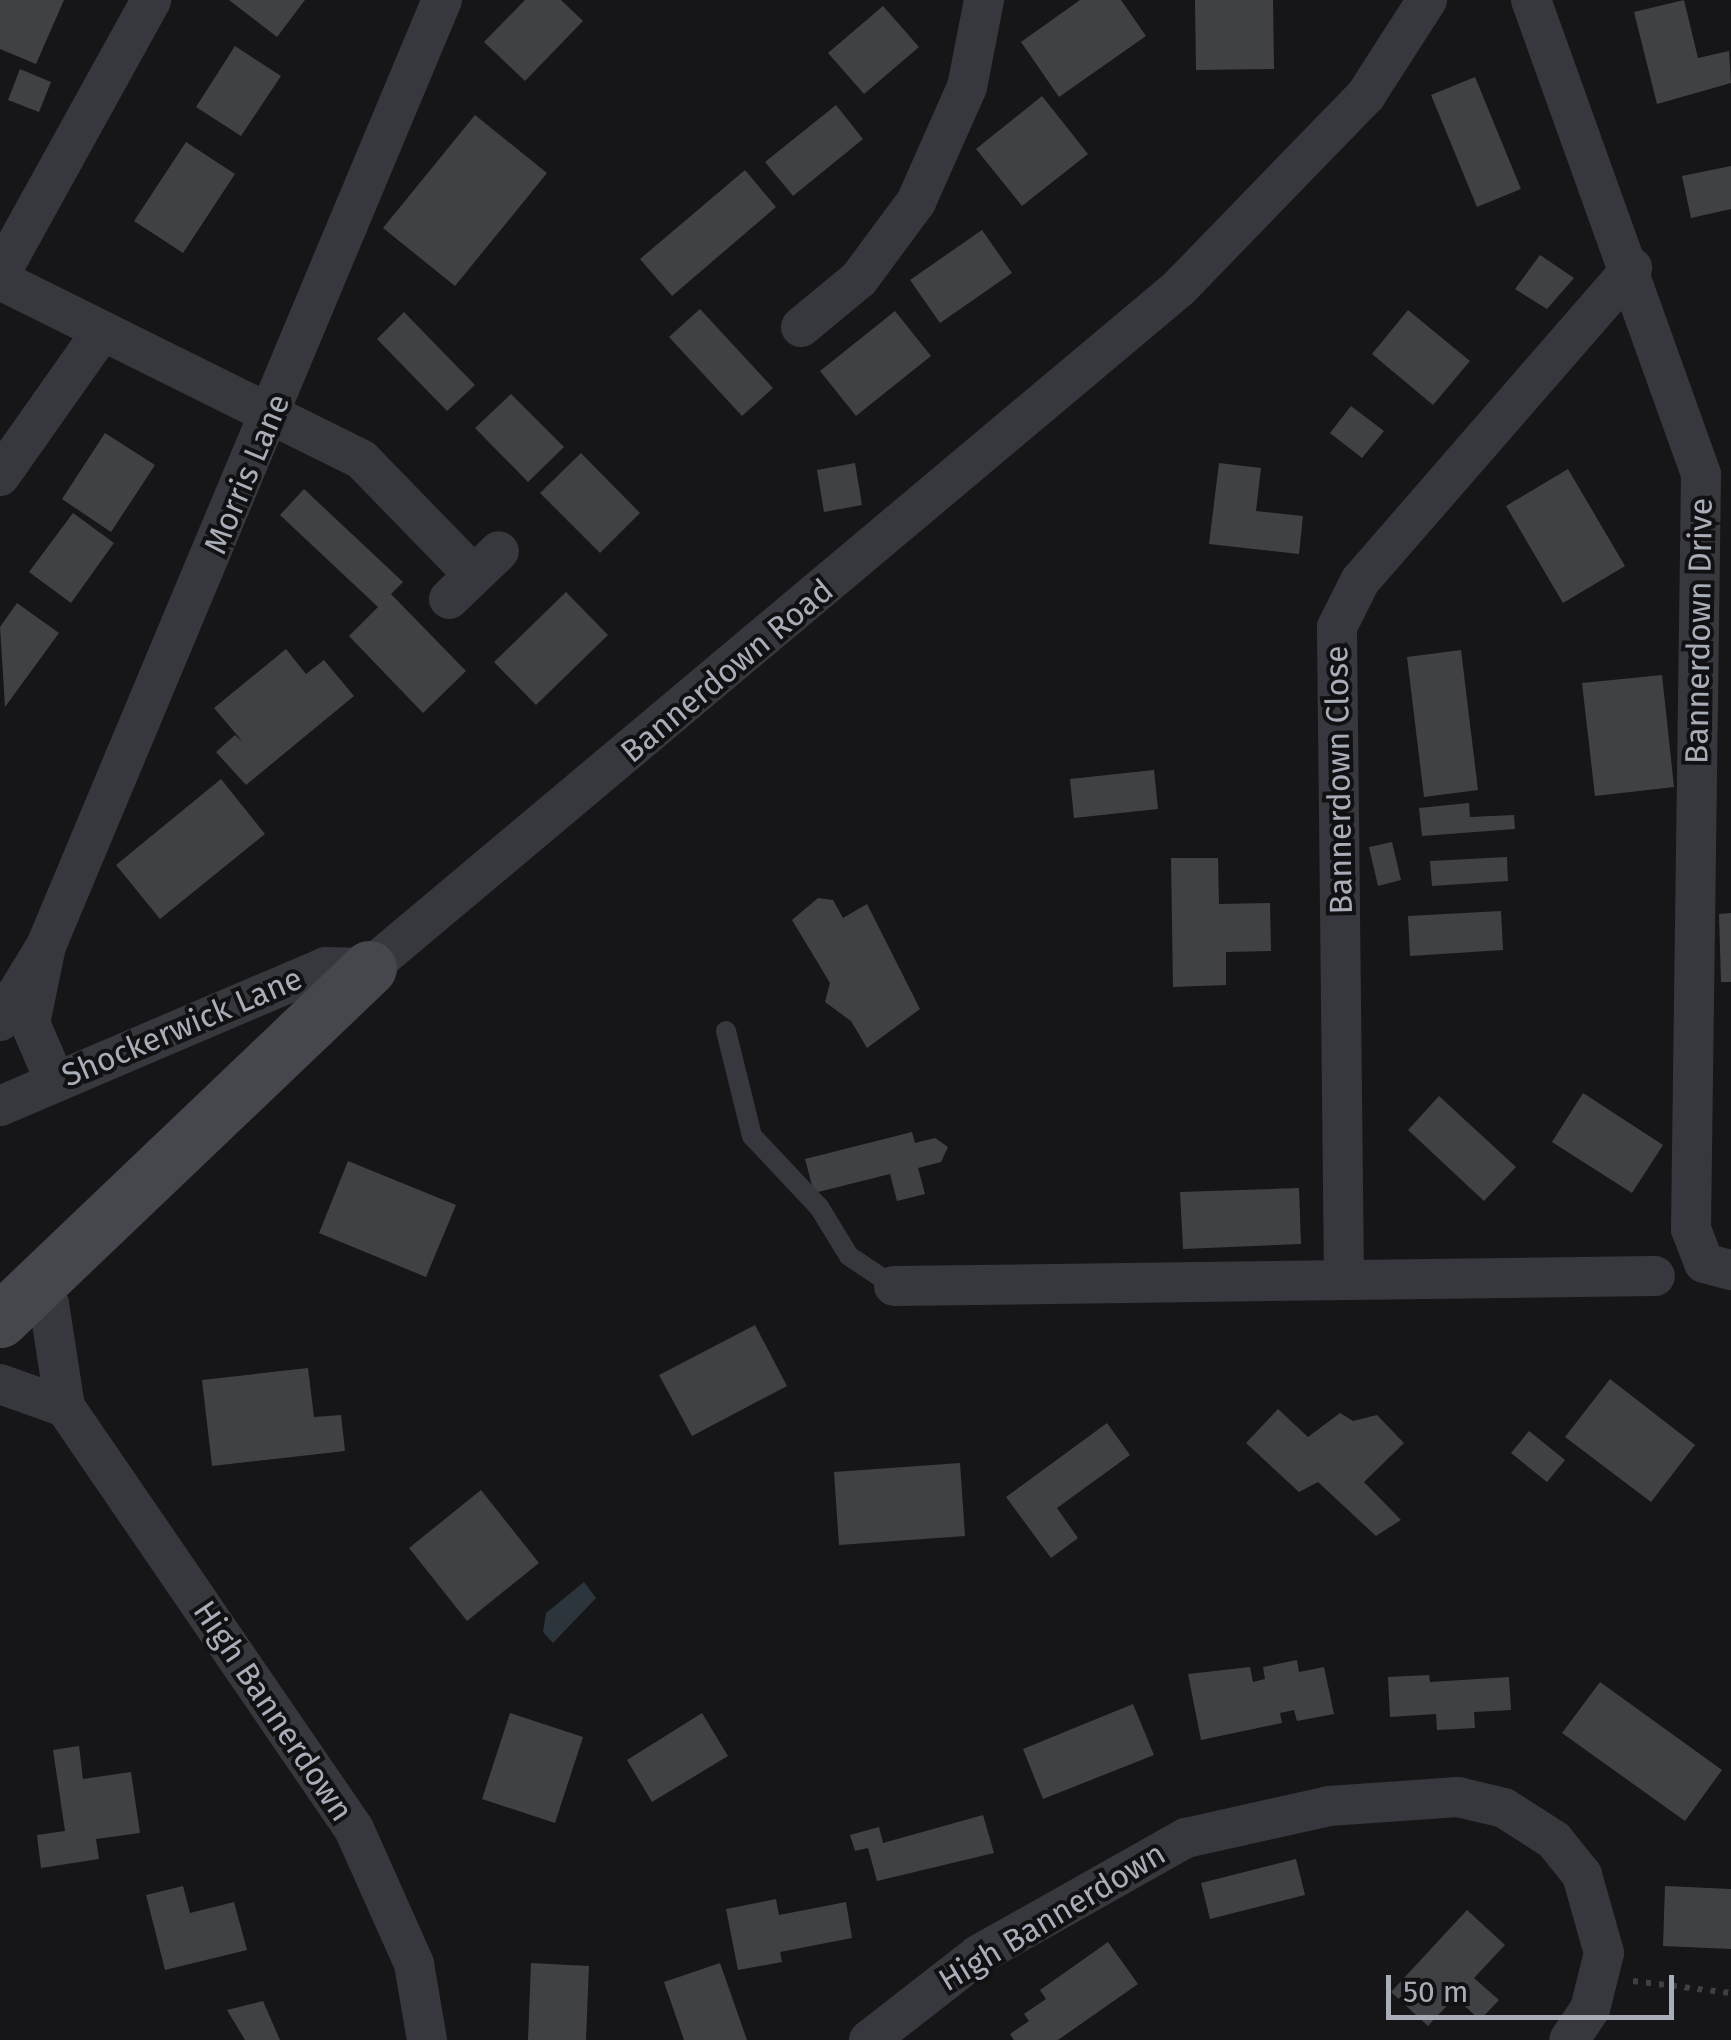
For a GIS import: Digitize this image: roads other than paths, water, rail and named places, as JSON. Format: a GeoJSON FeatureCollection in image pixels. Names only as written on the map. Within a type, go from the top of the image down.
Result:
{"type":"FeatureCollection","features":[{"type":"Feature","properties":{"kind":"street"},"geometry":{"type":"LineString","coordinates":[[151,0],[0,278],[100,334],[362,460],[473,574]]}},
{"type":"Feature","properties":{"kind":"street","name":"Morris Lane"},"geometry":{"type":"LineString","coordinates":[[0,1021],[46,946],[272,416],[442,0]]}},
{"type":"Feature","properties":{"kind":"street"},"geometry":{"type":"LineString","coordinates":[[801,327],[859,278],[916,202],[967,87],[984,0]]}},
{"type":"Feature","properties":{"kind":"street","name":"Bannerdown Drive"},"geometry":{"type":"LineString","coordinates":[[1531,0],[1632,268],[1701,474],[1691,1229],[1704,1263],[1731,1270]]}},
{"type":"Feature","properties":{"kind":"street","name":"Bannerdown Road"},"geometry":{"type":"LineString","coordinates":[[19,1301],[368,968],[1179,288],[1366,95],[1424,1]]}},
{"type":"Feature","properties":{"kind":"street","name":"Bannerdown Close"},"geometry":{"type":"LineString","coordinates":[[1344,1279],[1338,627],[1360,581],[1632,268]]}},
{"type":"Feature","properties":{"kind":"street"},"geometry":{"type":"LineString","coordinates":[[0,476],[100,334]]}},
{"type":"Feature","properties":{"kind":"street","name":"Morris Lane"},"geometry":{"type":"LineString","coordinates":[[46,946],[30,1023],[55,1080]]}},
{"type":"Feature","properties":{"kind":"street","name":"Shockerwick Lane"},"geometry":{"type":"LineString","coordinates":[[0,1106],[326,967],[368,968]]}},
{"type":"Feature","properties":{"kind":"street"},"geometry":{"type":"LineString","coordinates":[[894,1286],[1655,1276]]}},
{"type":"Feature","properties":{"kind":"street","name":"High Bannerdown"},"geometry":{"type":"LineString","coordinates":[[19,1301],[49,1304],[65,1407],[354,1829],[414,1964],[427,2040]]}},
{"type":"Feature","properties":{"kind":"street"},"geometry":{"type":"LineString","coordinates":[[0,1384],[65,1407]]}},
{"type":"Feature","properties":{"kind":"street","name":"High Bannerdown"},"geometry":{"type":"LineString","coordinates":[[869,2040],[978,1955],[1127,1865],[1186,1838],[1330,1806],[1458,1797],[1504,1808],[1554,1840],[1582,1875],[1597,1910],[1601,1973],[1568,2040]]}},
{"type":"Feature","properties":{"kind":"lane"},"geometry":{"type":"LineString","coordinates":[[726,1031],[734,1089],[752,1136],[820,1208],[849,1256],[894,1286]]}}]}
